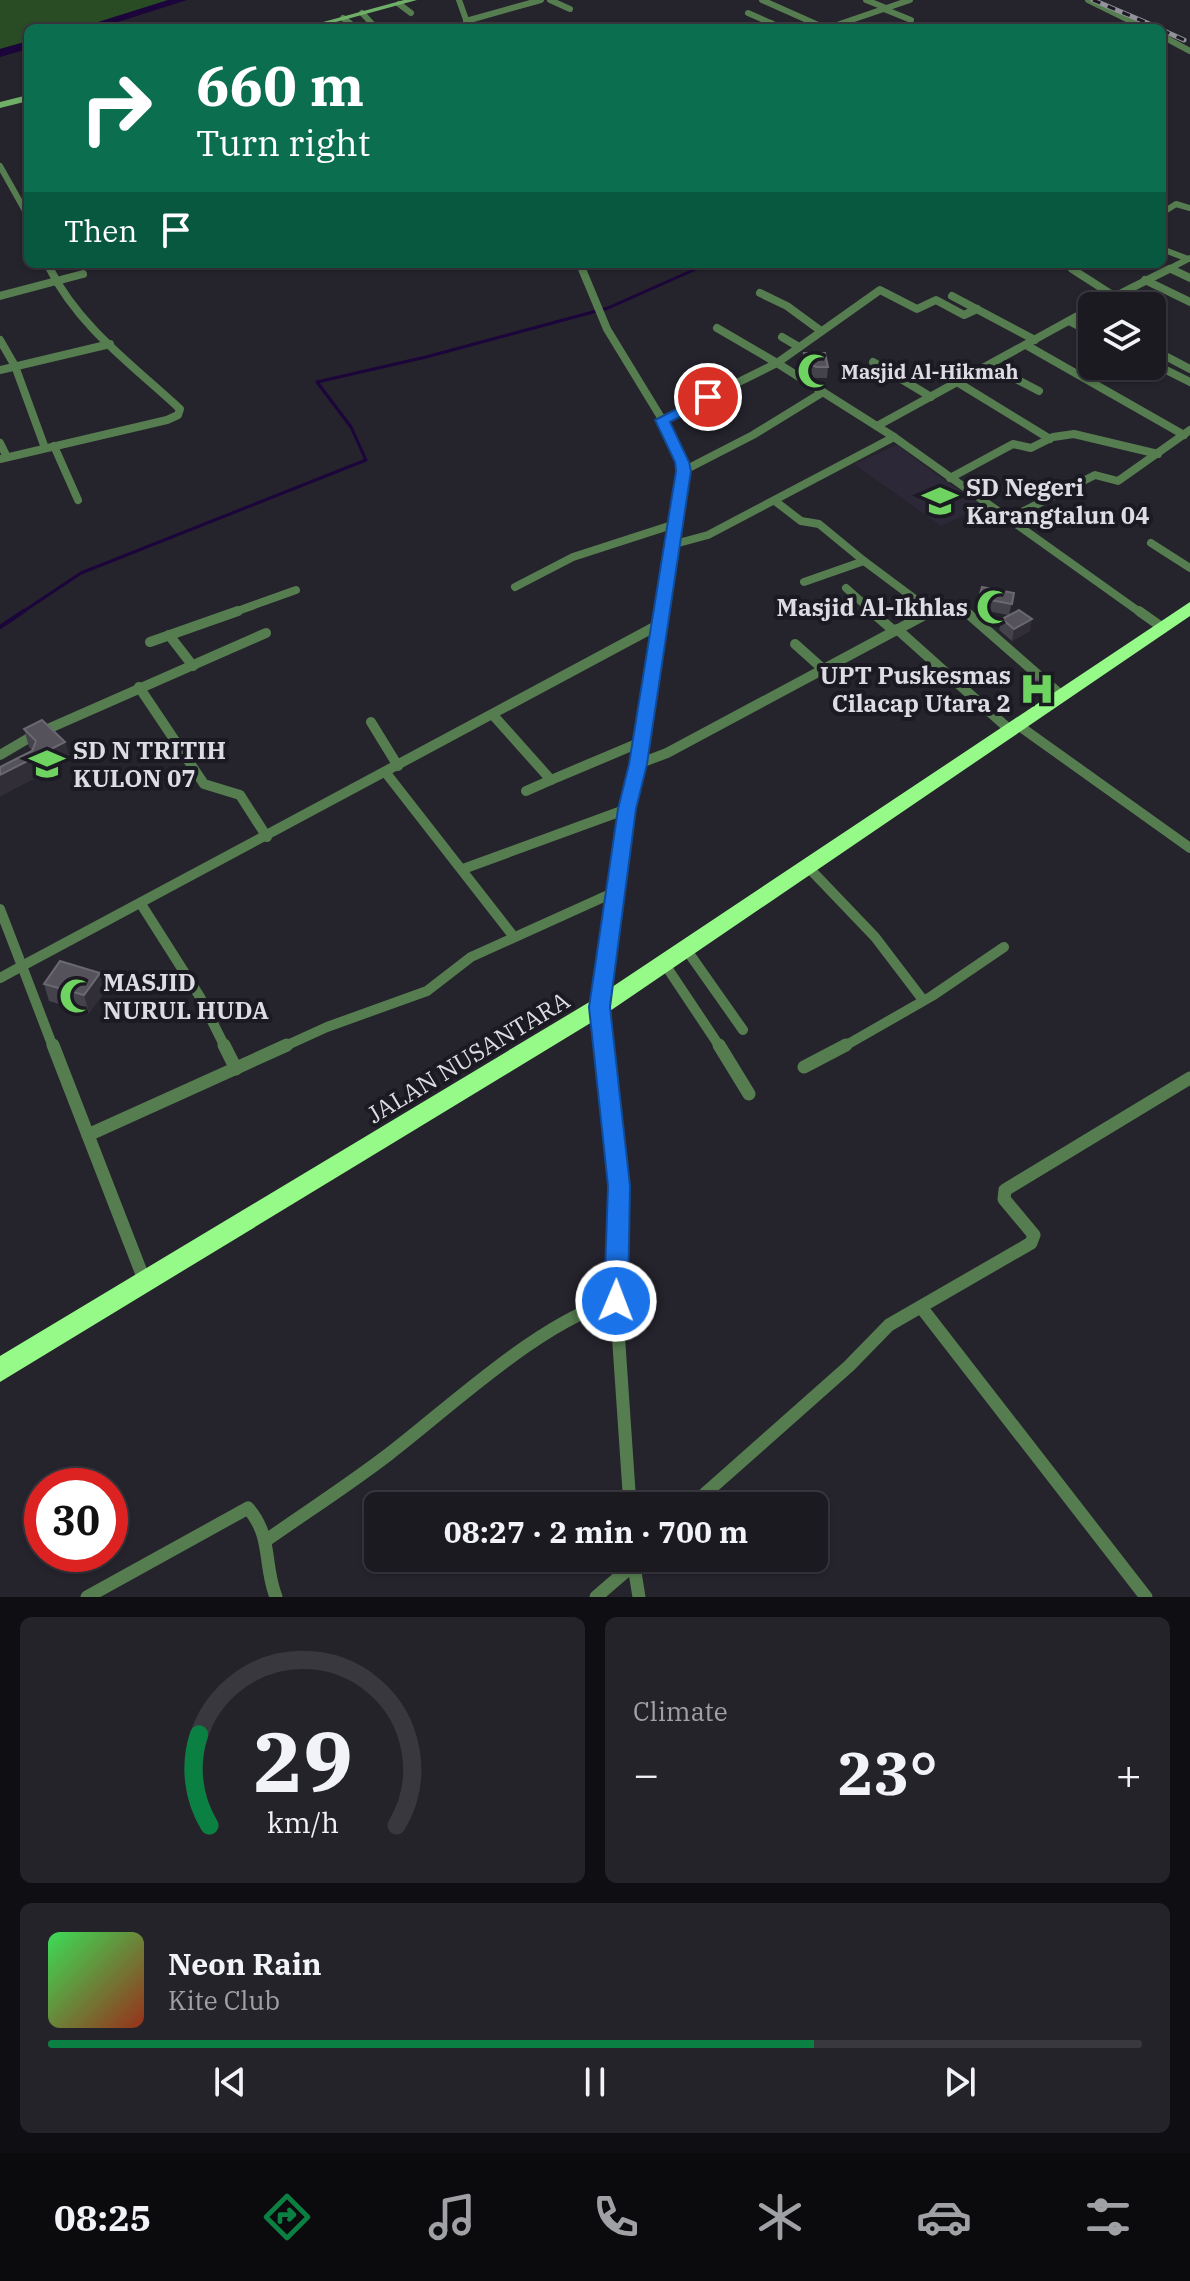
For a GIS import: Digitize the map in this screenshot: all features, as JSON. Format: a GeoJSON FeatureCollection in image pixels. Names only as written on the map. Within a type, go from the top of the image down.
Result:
{"type":"FeatureCollection","features":[{"type":"Feature","properties":{"kind":"highway","name":"JALAN NUSANTARA"},"geometry":{"type":"LineString","coordinates":[[0,1370],[599,1007],[1187,613]]}},
{"type":"Feature","properties":{"kind":"street"},"geometry":{"type":"LineString","coordinates":[[459,0],[468,24],[541,0]]}},
{"type":"Feature","properties":{"kind":"street"},"geometry":{"type":"LineString","coordinates":[[550,0],[570,9]]}},
{"type":"Feature","properties":{"kind":"street"},"geometry":{"type":"LineString","coordinates":[[762,0],[817,24]]}},
{"type":"Feature","properties":{"kind":"street"},"geometry":{"type":"LineString","coordinates":[[866,0],[911,20]]}},
{"type":"Feature","properties":{"kind":"street"},"geometry":{"type":"LineString","coordinates":[[838,24],[910,0]]}},
{"type":"Feature","properties":{"kind":"street"},"geometry":{"type":"LineString","coordinates":[[1088,0],[1137,24]]}},
{"type":"Feature","properties":{"kind":"street"},"geometry":{"type":"LineString","coordinates":[[320,24],[405,1],[411,13]]}},
{"type":"Feature","properties":{"kind":"street"},"geometry":{"type":"LineString","coordinates":[[362,13],[372,24]]}},
{"type":"Feature","properties":{"kind":"street"},"geometry":{"type":"LineString","coordinates":[[748,13],[771,23]]}},
{"type":"Feature","properties":{"kind":"street"},"geometry":{"type":"LineString","coordinates":[[343,18],[351,24]]}},
{"type":"Feature","properties":{"kind":"street"},"geometry":{"type":"LineString","coordinates":[[1166,38],[1190,51]]}},
{"type":"Feature","properties":{"kind":"street"},"geometry":{"type":"LineString","coordinates":[[1,104],[24,99]]}},
{"type":"Feature","properties":{"kind":"street"},"geometry":{"type":"LineString","coordinates":[[0,166],[24,209]]}},
{"type":"Feature","properties":{"kind":"street"},"geometry":{"type":"LineString","coordinates":[[1166,210],[1176,204],[1190,208]]}},
{"type":"Feature","properties":{"kind":"street"},"geometry":{"type":"LineString","coordinates":[[1166,250],[1189,259]]}},
{"type":"Feature","properties":{"kind":"street"},"geometry":{"type":"LineString","coordinates":[[1122,292],[1189,259]]}},
{"type":"Feature","properties":{"kind":"street"},"geometry":{"type":"LineString","coordinates":[[0,443],[4,458],[167,420],[178,415],[180,409],[70,302],[50,268]]}},
{"type":"Feature","properties":{"kind":"street"},"geometry":{"type":"LineString","coordinates":[[581,268],[597,310],[662,420],[682,462],[683,471],[638,764],[627,809],[599,1007],[619,1186],[616,1301],[629,1492]]}},
{"type":"Feature","properties":{"kind":"street"},"geometry":{"type":"LineString","coordinates":[[1071,268],[1108,292]]}},
{"type":"Feature","properties":{"kind":"street"},"geometry":{"type":"LineString","coordinates":[[1170,268],[1190,278]]}},
{"type":"Feature","properties":{"kind":"street"},"geometry":{"type":"LineString","coordinates":[[0,296],[83,274]]}},
{"type":"Feature","properties":{"kind":"street"},"geometry":{"type":"LineString","coordinates":[[1145,280],[1190,302]]}},
{"type":"Feature","properties":{"kind":"street"},"geometry":{"type":"LineString","coordinates":[[662,420],[777,363],[880,290],[917,309],[936,300],[964,315],[977,309]]}},
{"type":"Feature","properties":{"kind":"street"},"geometry":{"type":"LineString","coordinates":[[760,293],[787,306],[821,331]]}},
{"type":"Feature","properties":{"kind":"street"},"geometry":{"type":"LineString","coordinates":[[952,296],[1035,340]]}},
{"type":"Feature","properties":{"kind":"street"},"geometry":{"type":"LineString","coordinates":[[877,426],[1078,316]]}},
{"type":"Feature","properties":{"kind":"street"},"geometry":{"type":"LineString","coordinates":[[1069,321],[1078,326]]}},
{"type":"Feature","properties":{"kind":"street"},"geometry":{"type":"LineString","coordinates":[[717,328],[894,437],[1163,628]]}},
{"type":"Feature","properties":{"kind":"street"},"geometry":{"type":"LineString","coordinates":[[782,337],[799,347]]}},
{"type":"Feature","properties":{"kind":"street"},"geometry":{"type":"LineString","coordinates":[[0,340],[78,500]]}},
{"type":"Feature","properties":{"kind":"street"},"geometry":{"type":"LineString","coordinates":[[0,370],[110,344]]}},
{"type":"Feature","properties":{"kind":"street"},"geometry":{"type":"LineString","coordinates":[[1008,519],[1095,475],[1118,481],[1187,432],[1026,345]]}},
{"type":"Feature","properties":{"kind":"street"},"geometry":{"type":"LineString","coordinates":[[1166,356],[1190,369]]}},
{"type":"Feature","properties":{"kind":"street"},"geometry":{"type":"LineString","coordinates":[[873,362],[931,397]]}},
{"type":"Feature","properties":{"kind":"street"},"geometry":{"type":"LineString","coordinates":[[989,365],[1039,391]]}},
{"type":"Feature","properties":{"kind":"street"},"geometry":{"type":"LineString","coordinates":[[1166,370],[1190,382]]}},
{"type":"Feature","properties":{"kind":"street"},"geometry":{"type":"LineString","coordinates":[[957,382],[1050,439]]}},
{"type":"Feature","properties":{"kind":"street"},"geometry":{"type":"LineString","coordinates":[[683,471],[753,435],[823,392]]}},
{"type":"Feature","properties":{"kind":"street"},"geometry":{"type":"LineString","coordinates":[[950,478],[1013,444],[1031,448],[1050,439],[1074,434],[1158,454]]}},
{"type":"Feature","properties":{"kind":"street"},"geometry":{"type":"LineString","coordinates":[[671,545],[708,535],[894,437]]}},
{"type":"Feature","properties":{"kind":"street"},"geometry":{"type":"LineString","coordinates":[[775,501],[801,521],[819,524],[931,611]]}},
{"type":"Feature","properties":{"kind":"street"},"geometry":{"type":"LineString","coordinates":[[515,587],[545,570],[602,546],[675,524]]}},
{"type":"Feature","properties":{"kind":"street"},"geometry":{"type":"LineString","coordinates":[[1151,543],[1190,568]]}},
{"type":"Feature","properties":{"kind":"street"},"geometry":{"type":"LineString","coordinates":[[804,582],[864,561]]}},
{"type":"Feature","properties":{"kind":"street"},"geometry":{"type":"LineString","coordinates":[[846,588],[1014,728],[1190,848]]}},
{"type":"Feature","properties":{"kind":"street"},"geometry":{"type":"LineString","coordinates":[[150,642],[296,590]]}},
{"type":"Feature","properties":{"kind":"street"},"geometry":{"type":"LineString","coordinates":[[638,764],[667,753],[944,604],[960,606],[1062,696]]}},
{"type":"Feature","properties":{"kind":"street"},"geometry":{"type":"LineString","coordinates":[[0,978],[660,624]]}},
{"type":"Feature","properties":{"kind":"street"},"geometry":{"type":"LineString","coordinates":[[0,755],[34,735],[266,633]]}},
{"type":"Feature","properties":{"kind":"street"},"geometry":{"type":"LineString","coordinates":[[169,635],[193,666]]}},
{"type":"Feature","properties":{"kind":"street"},"geometry":{"type":"LineString","coordinates":[[795,644],[823,669]]}},
{"type":"Feature","properties":{"kind":"street"},"geometry":{"type":"LineString","coordinates":[[139,687],[204,784],[240,795],[267,837]]}},
{"type":"Feature","properties":{"kind":"street"},"geometry":{"type":"LineString","coordinates":[[493,715],[551,780]]}},
{"type":"Feature","properties":{"kind":"street"},"geometry":{"type":"LineString","coordinates":[[371,722],[398,766]]}},
{"type":"Feature","properties":{"kind":"street"},"geometry":{"type":"LineString","coordinates":[[526,791],[641,742]]}},
{"type":"Feature","properties":{"kind":"street"},"geometry":{"type":"LineString","coordinates":[[386,773],[514,937]]}},
{"type":"Feature","properties":{"kind":"street"},"geometry":{"type":"LineString","coordinates":[[463,869],[627,809]]}},
{"type":"Feature","properties":{"kind":"street"},"geometry":{"type":"LineString","coordinates":[[808,867],[875,937],[923,1000]]}},
{"type":"Feature","properties":{"kind":"street"},"geometry":{"type":"LineString","coordinates":[[88,1135],[327,1027],[427,991],[455,967],[617,891]]}},
{"type":"Feature","properties":{"kind":"street"},"geometry":{"type":"LineString","coordinates":[[141,904],[200,997],[236,1069]]}},
{"type":"Feature","properties":{"kind":"street"},"geometry":{"type":"LineString","coordinates":[[0,909],[145,1284]]}},
{"type":"Feature","properties":{"kind":"street"},"geometry":{"type":"LineString","coordinates":[[804,1067],[923,1000],[1004,947]]}},
{"type":"Feature","properties":{"kind":"street"},"geometry":{"type":"LineString","coordinates":[[686,949],[743,1030]]}},
{"type":"Feature","properties":{"kind":"street"},"geometry":{"type":"LineString","coordinates":[[664,963],[689,997],[749,1094]]}},
{"type":"Feature","properties":{"kind":"street"},"geometry":{"type":"LineString","coordinates":[[707,1492],[849,1366],[880,1332],[1031,1243],[1034,1235],[1004,1199],[1005,1190],[1190,1078]]}},
{"type":"Feature","properties":{"kind":"street"},"geometry":{"type":"LineString","coordinates":[[268,1539],[388,1455],[565,1320],[605,1300],[616,1301]]}},
{"type":"Feature","properties":{"kind":"street"},"geometry":{"type":"LineString","coordinates":[[921,1307],[1146,1597]]}},
{"type":"Feature","properties":{"kind":"street"},"geometry":{"type":"LineString","coordinates":[[87,1597],[243,1508],[251,1511],[268,1539],[269,1584],[276,1597]]}},
{"type":"Feature","properties":{"kind":"street"},"geometry":{"type":"LineString","coordinates":[[596,1597],[622,1572]]}},
{"type":"Feature","properties":{"kind":"street"},"geometry":{"type":"LineString","coordinates":[[635,1572],[639,1597]]}},
{"type":"Feature","properties":{"kind":"shaded area"},"geometry":{"type":"Polygon","coordinates":[[[897,445],[984,506],[941,526],[854,464],[897,445]]]}},
{"type":"Feature","properties":{"kind":"green space"},"geometry":{"type":"Polygon","coordinates":[[[0,0],[178,0],[93,24],[24,24],[24,43],[0,49],[0,0]]]}},
{"type":"Feature","properties":{"kind":"building"},"geometry":{"type":"Polygon","coordinates":[[[804,353],[825,353],[828,367],[816,367],[806,361],[804,353]]]}},
{"type":"Feature","properties":{"kind":"building"},"geometry":{"type":"Polygon","coordinates":[[[982,587],[1014,593],[1012,604],[979,598],[982,587]]]}},
{"type":"Feature","properties":{"kind":"building"},"geometry":{"type":"Polygon","coordinates":[[[1019,610],[1032,619],[1014,629],[1002,619],[1019,610]]]}},
{"type":"Feature","properties":{"kind":"building"},"geometry":{"type":"Polygon","coordinates":[[[1037,678],[1046,685],[1037,690],[1027,683],[1037,678]]]}},
{"type":"Feature","properties":{"kind":"building"},"geometry":{"type":"Polygon","coordinates":[[[42,720],[65,742],[0,775],[0,767],[32,751],[36,741],[24,729],[42,720]]]}},
{"type":"Feature","properties":{"kind":"building"},"geometry":{"type":"Polygon","coordinates":[[[60,961],[100,973],[84,995],[44,984],[60,961]]]}},
{"type":"Feature","properties":{"kind":"waterway"},"geometry":{"type":"LineString","coordinates":[[99,24],[181,0]]}},
{"type":"Feature","properties":{"kind":"waterway"},"geometry":{"type":"LineString","coordinates":[[0,53],[24,46]]}},
{"type":"Feature","properties":{"kind":"waterway"},"geometry":{"type":"LineString","coordinates":[[0,627],[81,573],[366,460],[351,427],[317,382],[426,357],[608,308],[698,268]]}},
{"type":"Feature","properties":{"kind":"railway"},"geometry":{"type":"LineString","coordinates":[[1093,0],[1150,24]]}},
{"type":"Feature","properties":{"kind":"railway"},"geometry":{"type":"LineString","coordinates":[[1166,32],[1184,40]]}},
{"type":"Feature","properties":{"kind":"place","name":"Masjid Al-Hikmah"},"geometry":{"type":"Point","coordinates":[815,371]}},
{"type":"Feature","properties":{"kind":"place","name":"SD Negeri Karangtalun 04"},"geometry":{"type":"Point","coordinates":[940,501]}},
{"type":"Feature","properties":{"kind":"place","name":"Masjid Al-Ikhlas"},"geometry":{"type":"Point","coordinates":[994,607]}},
{"type":"Feature","properties":{"kind":"place","name":"UPT Puskesmas Cilacap Utara 2"},"geometry":{"type":"Point","coordinates":[1037,689]}},
{"type":"Feature","properties":{"kind":"place","name":"SD N TRITIH KULON 07"},"geometry":{"type":"Point","coordinates":[47,764]}},
{"type":"Feature","properties":{"kind":"place","name":"MASJID NURUL HUDA"},"geometry":{"type":"Point","coordinates":[77,996]}},
{"type":"Feature","properties":{"kind":"route"},"geometry":{"type":"LineString","coordinates":[[616,1301],[619,1186],[599,1007],[627,809],[638,764],[683,471],[682,462],[662,420],[708,397]]}}]}
